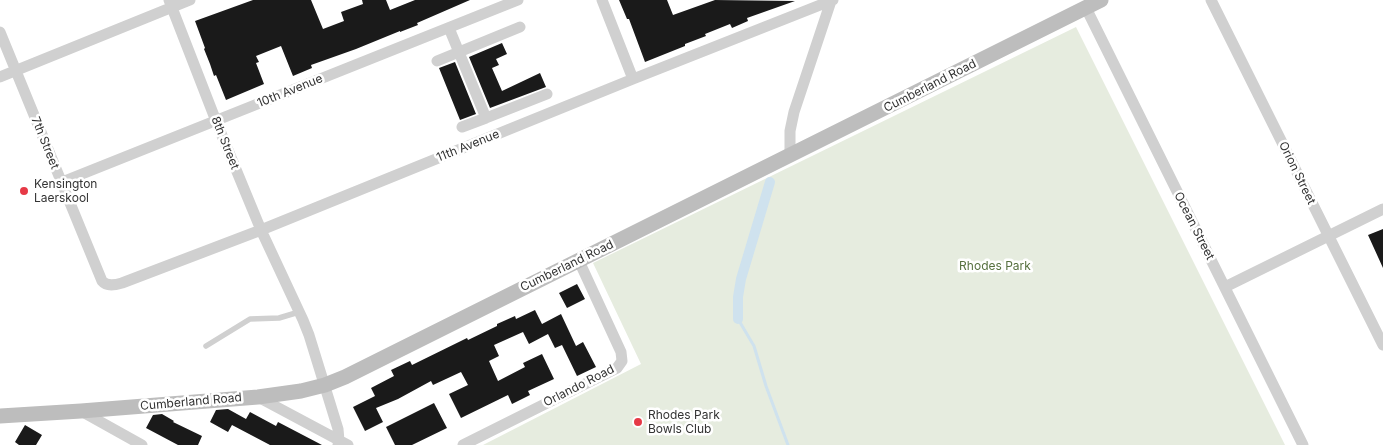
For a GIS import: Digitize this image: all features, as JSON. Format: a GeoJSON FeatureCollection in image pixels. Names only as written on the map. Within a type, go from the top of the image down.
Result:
{"type":"FeatureCollection","features":[{"type":"Feature","properties":{"kind":"street"},"geometry":{"type":"LineString","coordinates":[[0,77],[171,4],[190,0]]}},
{"type":"Feature","properties":{"kind":"street","name":"10th Avenue"},"geometry":{"type":"LineString","coordinates":[[62,182],[518,0]]}},
{"type":"Feature","properties":{"kind":"street"},"geometry":{"type":"LineString","coordinates":[[602,0],[633,79]]}},
{"type":"Feature","properties":{"kind":"street"},"geometry":{"type":"LineString","coordinates":[[790,156],[790,131],[794,112],[832,0]]}},
{"type":"Feature","properties":{"kind":"street","name":"11th Avenue"},"geometry":{"type":"LineString","coordinates":[[102,281],[117,285],[261,230],[832,0]]}},
{"type":"Feature","properties":{"kind":"street","name":"Cumberland Road"},"geometry":{"type":"LineString","coordinates":[[0,416],[81,412],[258,397],[301,391],[325,385],[579,261],[1101,0]]}},
{"type":"Feature","properties":{"kind":"street","name":"Orion Street"},"geometry":{"type":"LineString","coordinates":[[1211,0],[1383,346]]}},
{"type":"Feature","properties":{"kind":"street","name":"8th Street"},"geometry":{"type":"LineString","coordinates":[[171,4],[261,230],[309,335],[342,444]]}},
{"type":"Feature","properties":{"kind":"street","name":"Ocean Street"},"geometry":{"type":"LineString","coordinates":[[1086,8],[1303,445]]}},
{"type":"Feature","properties":{"kind":"street"},"geometry":{"type":"LineString","coordinates":[[437,61],[520,27]]}},
{"type":"Feature","properties":{"kind":"street"},"geometry":{"type":"LineString","coordinates":[[450,28],[486,118]]}},
{"type":"Feature","properties":{"kind":"street","name":"7th Street"},"geometry":{"type":"LineString","coordinates":[[0,32],[102,281]]}},
{"type":"Feature","properties":{"kind":"street"},"geometry":{"type":"LineString","coordinates":[[462,127],[547,94]]}},
{"type":"Feature","properties":{"kind":"street"},"geometry":{"type":"LineString","coordinates":[[1225,287],[1383,209]]}},
{"type":"Feature","properties":{"kind":"street","name":"Orlando Road"},"geometry":{"type":"LineString","coordinates":[[468,444],[617,368],[622,361],[621,352],[579,261]]}},
{"type":"Feature","properties":{"kind":"street"},"geometry":{"type":"LineString","coordinates":[[258,397],[342,444]]}},
{"type":"Feature","properties":{"kind":"street"},"geometry":{"type":"LineString","coordinates":[[81,412],[142,445]]}},
{"type":"Feature","properties":{"kind":"lane"},"geometry":{"type":"LineString","coordinates":[[206,346],[250,319],[279,318],[299,312]]}},
{"type":"Feature","properties":{"kind":"green space","name":"Rhodes Park"},"geometry":{"type":"Polygon","coordinates":[[[1076,27],[1285,445],[483,445],[641,364],[593,263],[1076,27]]]}},
{"type":"Feature","properties":{"kind":"building"},"geometry":{"type":"Polygon","coordinates":[[[253,0],[311,0],[323,29],[344,21],[341,12],[363,4],[362,0],[386,0],[390,10],[415,0],[470,0],[417,23],[418,25],[311,65],[312,68],[293,76],[281,46],[256,56],[259,62],[256,63],[264,84],[226,100],[216,75],[214,76],[195,21],[253,0]]]}},
{"type":"Feature","properties":{"kind":"building"},"geometry":{"type":"Polygon","coordinates":[[[619,0],[667,0],[673,15],[715,0],[795,1],[747,18],[748,21],[732,28],[730,24],[705,34],[706,36],[685,44],[685,46],[645,62],[629,19],[627,19],[619,0]]]}},
{"type":"Feature","properties":{"kind":"building"},"geometry":{"type":"Polygon","coordinates":[[[502,43],[507,54],[496,59],[499,65],[492,68],[502,91],[540,73],[546,87],[490,108],[469,57],[502,43]]]}},
{"type":"Feature","properties":{"kind":"building"},"geometry":{"type":"Polygon","coordinates":[[[455,62],[476,114],[460,120],[439,68],[455,62]]]}},
{"type":"Feature","properties":{"kind":"building"},"geometry":{"type":"Polygon","coordinates":[[[1383,229],[1383,268],[1368,235],[1383,229]]]}},
{"type":"Feature","properties":{"kind":"building"},"geometry":{"type":"Polygon","coordinates":[[[577,284],[585,299],[567,308],[559,293],[577,284]]]}},
{"type":"Feature","properties":{"kind":"building"},"geometry":{"type":"Polygon","coordinates":[[[535,310],[542,324],[561,314],[576,346],[583,342],[596,367],[577,376],[562,345],[555,348],[548,334],[529,344],[523,332],[494,345],[499,356],[489,361],[498,381],[525,367],[523,363],[542,354],[554,379],[528,391],[530,395],[512,404],[508,395],[461,418],[449,394],[468,385],[461,372],[433,385],[431,381],[398,399],[376,408],[383,422],[365,431],[353,407],[375,396],[371,388],[394,376],[391,370],[410,361],[412,365],[467,338],[468,340],[497,326],[497,324],[515,316],[516,319],[535,310]]]}},
{"type":"Feature","properties":{"kind":"building"},"geometry":{"type":"Polygon","coordinates":[[[434,403],[447,428],[412,445],[395,445],[386,427],[434,403]]]}},
{"type":"Feature","properties":{"kind":"building"},"geometry":{"type":"Polygon","coordinates":[[[228,409],[246,419],[250,412],[276,426],[278,422],[322,445],[270,445],[232,425],[228,432],[210,422],[216,410],[228,409]]]}},
{"type":"Feature","properties":{"kind":"building"},"geometry":{"type":"Polygon","coordinates":[[[162,414],[173,422],[202,436],[198,445],[178,445],[146,428],[153,415],[162,414]]]}},
{"type":"Feature","properties":{"kind":"building"},"geometry":{"type":"Polygon","coordinates":[[[25,425],[42,435],[36,445],[19,445],[15,442],[25,425]]]}},
{"type":"Feature","properties":{"kind":"waterway"},"geometry":{"type":"LineString","coordinates":[[738,319],[738,297],[741,279],[770,182]]}},
{"type":"Feature","properties":{"kind":"waterway"},"geometry":{"type":"LineString","coordinates":[[738,319],[754,346],[766,386],[788,445]]}},
{"type":"Feature","properties":{"kind":"place","name":"Kensington Laerskool"},"geometry":{"type":"Point","coordinates":[24,191]}},
{"type":"Feature","properties":{"kind":"place","name":"Rhodes Park Bowls Club"},"geometry":{"type":"Point","coordinates":[638,422]}}]}
